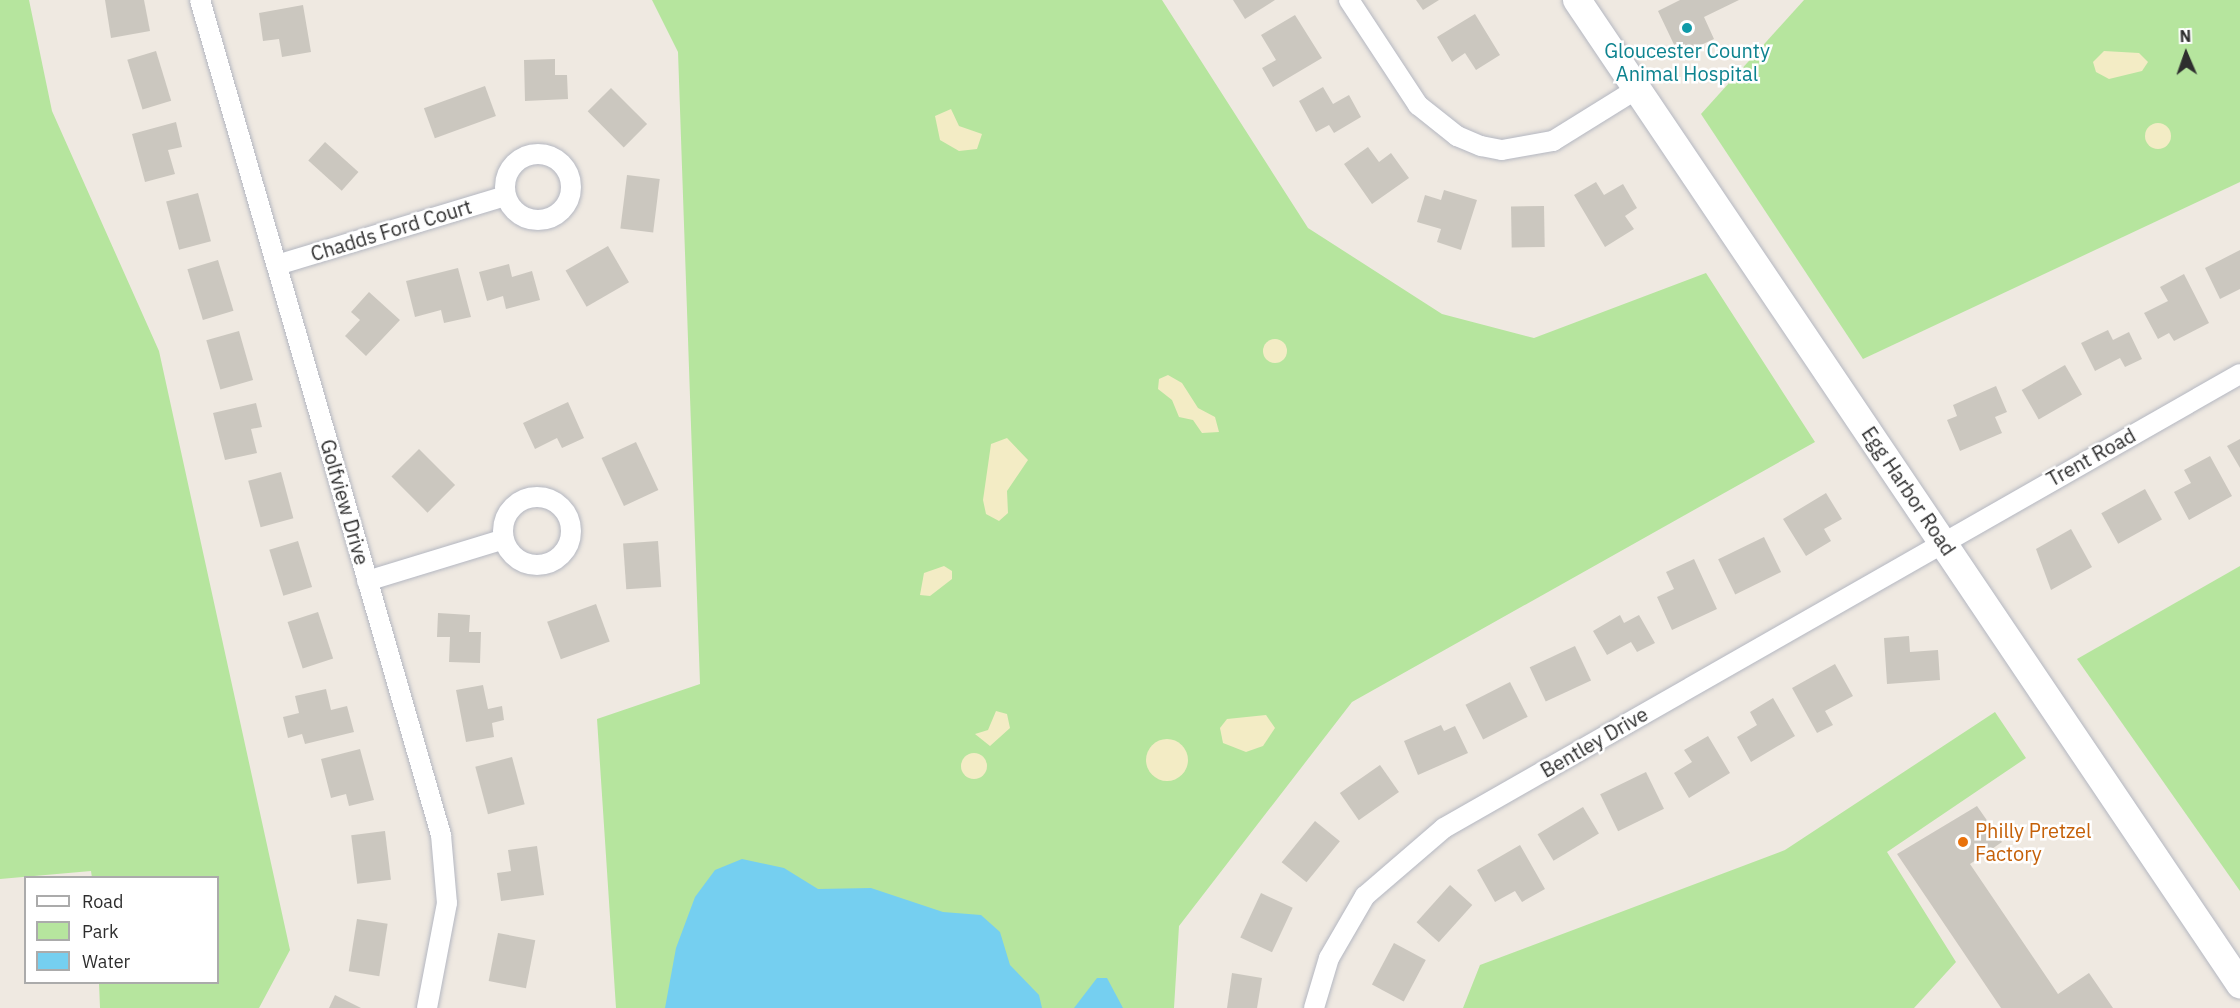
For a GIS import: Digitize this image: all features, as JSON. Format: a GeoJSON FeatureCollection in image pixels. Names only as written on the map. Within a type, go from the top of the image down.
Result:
{"type":"FeatureCollection","features":[{"type":"Feature","properties":{"kind":"main road","name":"Egg Harbor Road"},"geometry":{"type":"LineString","coordinates":[[1577,0],[2240,984]]}},
{"type":"Feature","properties":{"kind":"street","name":"Golfview Drive"},"geometry":{"type":"LineString","coordinates":[[200,0],[433,801],[446,868],[444,936],[427,1008]]}},
{"type":"Feature","properties":{"kind":"street"},"geometry":{"type":"LineString","coordinates":[[1349,0],[1418,105],[1457,136],[1481,146],[1502,150],[1553,141],[1637,89]]}},
{"type":"Feature","properties":{"kind":"street","name":"Chadds Ford Court"},"geometry":{"type":"LineString","coordinates":[[277,265],[506,196]]}},
{"type":"Feature","properties":{"kind":"street","name":"Trent Road"},"geometry":{"type":"LineString","coordinates":[[1942,541],[2240,374]]}},
{"type":"Feature","properties":{"kind":"street"},"geometry":{"type":"LineString","coordinates":[[368,581],[504,539]]}},
{"type":"Feature","properties":{"kind":"street","name":"Bentley Drive"},"geometry":{"type":"LineString","coordinates":[[1314,1008],[1345,927],[1365,896],[1416,848],[1942,541]]}},
{"type":"Feature","properties":{"kind":"green space"},"geometry":{"type":"Polygon","coordinates":[[[0,0],[29,0],[52,111],[159,351],[290,950],[259,1008],[100,1008],[99,984],[219,984],[219,876],[92,876],[91,871],[0,879],[0,0]]]}},
{"type":"Feature","properties":{"kind":"green space"},"geometry":{"type":"Polygon","coordinates":[[[652,0],[1162,0],[1308,228],[1442,314],[1534,338],[1706,273],[1815,442],[1352,702],[1179,926],[1174,1008],[616,1008],[597,719],[700,684],[678,52],[652,0]]]}},
{"type":"Feature","properties":{"kind":"green space"},"geometry":{"type":"Polygon","coordinates":[[[1804,0],[2240,0],[2240,182],[1863,359],[1701,114],[1804,0]]]}},
{"type":"Feature","properties":{"kind":"green space"},"geometry":{"type":"Polygon","coordinates":[[[2240,566],[2240,891],[2077,659],[2240,566]]]}},
{"type":"Feature","properties":{"kind":"green space"},"geometry":{"type":"Polygon","coordinates":[[[1995,712],[2026,758],[1887,852],[1956,962],[1914,1008],[1463,1008],[1480,965],[1785,850],[1995,712]]]}},
{"type":"Feature","properties":{"kind":"sand"},"geometry":{"type":"Polygon","coordinates":[[[2104,51],[2139,53],[2148,62],[2142,71],[2109,79],[2096,72],[2093,62],[2104,51]]]}},
{"type":"Feature","properties":{"kind":"sand"},"geometry":{"type":"Polygon","coordinates":[[[951,109],[959,126],[982,134],[977,149],[959,151],[940,140],[935,116],[951,109]]]}},
{"type":"Feature","properties":{"kind":"sand"},"geometry":{"type":"Polygon","coordinates":[[[2158,123],[2167,127],[2171,136],[2167,145],[2158,149],[2149,145],[2145,136],[2149,127],[2158,123]]]}},
{"type":"Feature","properties":{"kind":"sand"},"geometry":{"type":"Polygon","coordinates":[[[1275,339],[1280,340],[1286,346],[1286,356],[1280,362],[1275,363],[1270,362],[1264,356],[1263,351],[1264,346],[1270,340],[1275,339]]]}},
{"type":"Feature","properties":{"kind":"sand"},"geometry":{"type":"Polygon","coordinates":[[[1168,375],[1182,383],[1198,408],[1215,417],[1219,432],[1202,433],[1193,420],[1179,417],[1172,400],[1158,389],[1159,379],[1168,375]]]}},
{"type":"Feature","properties":{"kind":"sand"},"geometry":{"type":"Polygon","coordinates":[[[1007,438],[1028,460],[1007,491],[1008,513],[999,521],[986,514],[983,500],[991,444],[1007,438]]]}},
{"type":"Feature","properties":{"kind":"sand"},"geometry":{"type":"Polygon","coordinates":[[[944,566],[952,571],[952,579],[930,596],[920,595],[924,573],[944,566]]]}},
{"type":"Feature","properties":{"kind":"sand"},"geometry":{"type":"Polygon","coordinates":[[[996,711],[1007,714],[1010,728],[990,746],[975,734],[988,730],[996,711]]]}},
{"type":"Feature","properties":{"kind":"sand"},"geometry":{"type":"Polygon","coordinates":[[[1266,715],[1275,728],[1263,746],[1246,752],[1223,743],[1220,728],[1227,719],[1266,715]]]}},
{"type":"Feature","properties":{"kind":"sand"},"geometry":{"type":"Polygon","coordinates":[[[1167,739],[1182,745],[1188,760],[1182,775],[1167,781],[1152,775],[1146,760],[1152,745],[1167,739]]]}},
{"type":"Feature","properties":{"kind":"sand"},"geometry":{"type":"Polygon","coordinates":[[[974,753],[983,757],[987,766],[983,775],[974,779],[965,775],[961,766],[965,757],[974,753]]]}},
{"type":"Feature","properties":{"kind":"water"},"geometry":{"type":"Polygon","coordinates":[[[742,859],[784,868],[818,889],[871,888],[943,912],[981,915],[1000,932],[1010,965],[1039,995],[1042,1008],[665,1008],[676,948],[695,897],[715,870],[742,859]]]}},
{"type":"Feature","properties":{"kind":"water"},"geometry":{"type":"Polygon","coordinates":[[[1097,978],[1107,978],[1123,1008],[1074,1008],[1097,978]]]}},
{"type":"Feature","properties":{"kind":"building"},"geometry":{"type":"Polygon","coordinates":[[[105,0],[144,0],[150,31],[111,38],[105,0]]]}},
{"type":"Feature","properties":{"kind":"building"},"geometry":{"type":"Polygon","coordinates":[[[1233,0],[1275,0],[1245,19],[1233,0]]]}},
{"type":"Feature","properties":{"kind":"building"},"geometry":{"type":"Polygon","coordinates":[[[1416,0],[1439,0],[1423,10],[1416,0]]]}},
{"type":"Feature","properties":{"kind":"building","name":"Gloucester County Animal Hospital"},"geometry":{"type":"Polygon","coordinates":[[[1680,0],[1739,0],[1704,17],[1714,39],[1679,55],[1658,11],[1680,0]]]}},
{"type":"Feature","properties":{"kind":"building"},"geometry":{"type":"Polygon","coordinates":[[[303,5],[311,52],[282,57],[279,39],[263,41],[259,13],[303,5]]]}},
{"type":"Feature","properties":{"kind":"building"},"geometry":{"type":"Polygon","coordinates":[[[1475,14],[1500,55],[1476,70],[1465,53],[1452,62],[1437,37],[1475,14]]]}},
{"type":"Feature","properties":{"kind":"building"},"geometry":{"type":"Polygon","coordinates":[[[1295,15],[1322,58],[1273,87],[1262,68],[1276,60],[1261,35],[1295,15]]]}},
{"type":"Feature","properties":{"kind":"building"},"geometry":{"type":"Polygon","coordinates":[[[156,51],[171,101],[143,109],[127,60],[156,51]]]}},
{"type":"Feature","properties":{"kind":"building"},"geometry":{"type":"Polygon","coordinates":[[[555,59],[555,75],[567,75],[568,99],[525,101],[524,60],[555,59]]]}},
{"type":"Feature","properties":{"kind":"building"},"geometry":{"type":"Polygon","coordinates":[[[485,86],[496,116],[435,138],[424,108],[485,86]]]}},
{"type":"Feature","properties":{"kind":"building"},"geometry":{"type":"Polygon","coordinates":[[[1323,87],[1333,104],[1349,95],[1361,117],[1334,133],[1329,125],[1316,132],[1299,101],[1323,87]]]}},
{"type":"Feature","properties":{"kind":"building"},"geometry":{"type":"Polygon","coordinates":[[[611,88],[647,124],[624,147],[588,111],[611,88]]]}},
{"type":"Feature","properties":{"kind":"building"},"geometry":{"type":"Polygon","coordinates":[[[176,122],[182,147],[168,150],[175,174],[145,182],[132,134],[176,122]]]}},
{"type":"Feature","properties":{"kind":"building"},"geometry":{"type":"Polygon","coordinates":[[[325,142],[358,172],[342,191],[308,161],[325,142]]]}},
{"type":"Feature","properties":{"kind":"building"},"geometry":{"type":"Polygon","coordinates":[[[1368,147],[1379,162],[1391,153],[1409,178],[1372,204],[1344,164],[1368,147]]]}},
{"type":"Feature","properties":{"kind":"building"},"geometry":{"type":"Polygon","coordinates":[[[627,175],[660,179],[653,233],[620,229],[627,175]]]}},
{"type":"Feature","properties":{"kind":"building"},"geometry":{"type":"Polygon","coordinates":[[[1596,182],[1604,195],[1623,184],[1637,208],[1625,216],[1634,229],[1605,247],[1574,195],[1596,182]]]}},
{"type":"Feature","properties":{"kind":"building"},"geometry":{"type":"Polygon","coordinates":[[[1444,190],[1477,200],[1461,250],[1437,242],[1441,229],[1417,222],[1425,195],[1441,200],[1444,190]]]}},
{"type":"Feature","properties":{"kind":"building"},"geometry":{"type":"Polygon","coordinates":[[[198,193],[211,241],[179,250],[166,202],[198,193]]]}},
{"type":"Feature","properties":{"kind":"building"},"geometry":{"type":"Polygon","coordinates":[[[1544,206],[1545,247],[1512,248],[1511,207],[1544,206]]]}},
{"type":"Feature","properties":{"kind":"building"},"geometry":{"type":"Polygon","coordinates":[[[608,246],[629,282],[587,307],[566,270],[608,246]]]}},
{"type":"Feature","properties":{"kind":"building"},"geometry":{"type":"Polygon","coordinates":[[[2240,250],[2240,289],[2220,299],[2205,268],[2240,250]]]}},
{"type":"Feature","properties":{"kind":"building"},"geometry":{"type":"Polygon","coordinates":[[[218,260],[233,311],[203,320],[187,269],[218,260]]]}},
{"type":"Feature","properties":{"kind":"building"},"geometry":{"type":"Polygon","coordinates":[[[509,264],[512,277],[532,271],[540,300],[506,309],[503,296],[487,301],[479,272],[509,264]]]}},
{"type":"Feature","properties":{"kind":"building"},"geometry":{"type":"Polygon","coordinates":[[[458,268],[471,317],[444,323],[441,310],[415,317],[406,281],[458,268]]]}},
{"type":"Feature","properties":{"kind":"building"},"geometry":{"type":"Polygon","coordinates":[[[2184,274],[2209,323],[2174,341],[2169,333],[2158,339],[2144,313],[2168,301],[2160,287],[2184,274]]]}},
{"type":"Feature","properties":{"kind":"building"},"geometry":{"type":"Polygon","coordinates":[[[369,292],[400,320],[366,356],[345,336],[360,320],[351,312],[369,292]]]}},
{"type":"Feature","properties":{"kind":"building"},"geometry":{"type":"Polygon","coordinates":[[[2108,330],[2113,340],[2129,332],[2142,359],[2125,367],[2120,358],[2095,371],[2081,343],[2108,330]]]}},
{"type":"Feature","properties":{"kind":"building"},"geometry":{"type":"Polygon","coordinates":[[[239,331],[253,380],[220,389],[206,340],[239,331]]]}},
{"type":"Feature","properties":{"kind":"building"},"geometry":{"type":"Polygon","coordinates":[[[2065,365],[2082,394],[2039,419],[2022,390],[2065,365]]]}},
{"type":"Feature","properties":{"kind":"building"},"geometry":{"type":"Polygon","coordinates":[[[1996,386],[2007,412],[1995,417],[2002,433],[1960,451],[1947,420],[1957,416],[1953,405],[1996,386]]]}},
{"type":"Feature","properties":{"kind":"building"},"geometry":{"type":"Polygon","coordinates":[[[568,402],[584,438],[562,448],[557,438],[535,449],[523,423],[568,402]]]}},
{"type":"Feature","properties":{"kind":"building"},"geometry":{"type":"Polygon","coordinates":[[[256,403],[262,427],[251,429],[257,453],[225,460],[213,413],[256,403]]]}},
{"type":"Feature","properties":{"kind":"building"},"geometry":{"type":"Polygon","coordinates":[[[2240,439],[2240,468],[2227,446],[2240,439]]]}},
{"type":"Feature","properties":{"kind":"building"},"geometry":{"type":"Polygon","coordinates":[[[636,442],[658,490],[624,506],[602,458],[636,442]]]}},
{"type":"Feature","properties":{"kind":"building"},"geometry":{"type":"Polygon","coordinates":[[[419,449],[455,485],[427,513],[391,477],[419,449]]]}},
{"type":"Feature","properties":{"kind":"building"},"geometry":{"type":"Polygon","coordinates":[[[2210,456],[2232,496],[2189,520],[2174,492],[2191,483],[2184,470],[2210,456]]]}},
{"type":"Feature","properties":{"kind":"building"},"geometry":{"type":"Polygon","coordinates":[[[281,472],[293,518],[261,527],[248,481],[281,472]]]}},
{"type":"Feature","properties":{"kind":"building"},"geometry":{"type":"Polygon","coordinates":[[[2145,489],[2162,520],[2118,544],[2101,513],[2145,489]]]}},
{"type":"Feature","properties":{"kind":"building"},"geometry":{"type":"Polygon","coordinates":[[[1826,493],[1842,519],[1824,529],[1831,541],[1806,556],[1783,519],[1826,493]]]}},
{"type":"Feature","properties":{"kind":"building"},"geometry":{"type":"Polygon","coordinates":[[[2071,529],[2092,567],[2051,590],[2036,549],[2071,529]]]}},
{"type":"Feature","properties":{"kind":"building"},"geometry":{"type":"Polygon","coordinates":[[[1764,537],[1781,572],[1735,594],[1718,559],[1764,537]]]}},
{"type":"Feature","properties":{"kind":"building"},"geometry":{"type":"Polygon","coordinates":[[[298,541],[312,587],[283,596],[269,550],[298,541]]]}},
{"type":"Feature","properties":{"kind":"building"},"geometry":{"type":"Polygon","coordinates":[[[658,541],[661,587],[626,589],[623,543],[658,541]]]}},
{"type":"Feature","properties":{"kind":"building"},"geometry":{"type":"Polygon","coordinates":[[[1694,559],[1717,609],[1672,630],[1657,597],[1674,589],[1666,572],[1694,559]]]}},
{"type":"Feature","properties":{"kind":"building"},"geometry":{"type":"Polygon","coordinates":[[[596,604],[610,642],[561,659],[547,622],[596,604]]]}},
{"type":"Feature","properties":{"kind":"building"},"geometry":{"type":"Polygon","coordinates":[[[318,612],[333,659],[303,668],[288,622],[318,612]]]}},
{"type":"Feature","properties":{"kind":"building"},"geometry":{"type":"Polygon","coordinates":[[[438,613],[470,615],[469,632],[481,632],[480,663],[449,662],[450,637],[437,637],[438,613]]]}},
{"type":"Feature","properties":{"kind":"building"},"geometry":{"type":"Polygon","coordinates":[[[1620,615],[1624,623],[1639,615],[1655,643],[1637,652],[1631,642],[1607,655],[1593,631],[1620,615]]]}},
{"type":"Feature","properties":{"kind":"building"},"geometry":{"type":"Polygon","coordinates":[[[1909,636],[1910,652],[1938,650],[1940,680],[1887,684],[1884,638],[1909,636]]]}},
{"type":"Feature","properties":{"kind":"building"},"geometry":{"type":"Polygon","coordinates":[[[1575,646],[1591,680],[1546,702],[1530,667],[1575,646]]]}},
{"type":"Feature","properties":{"kind":"building"},"geometry":{"type":"Polygon","coordinates":[[[1835,664],[1853,696],[1825,711],[1833,725],[1817,733],[1792,688],[1835,664]]]}},
{"type":"Feature","properties":{"kind":"building"},"geometry":{"type":"Polygon","coordinates":[[[1510,682],[1528,717],[1483,739],[1465,705],[1510,682]]]}},
{"type":"Feature","properties":{"kind":"building"},"geometry":{"type":"Polygon","coordinates":[[[483,685],[488,709],[502,706],[504,720],[492,723],[494,737],[466,742],[456,690],[483,685]]]}},
{"type":"Feature","properties":{"kind":"building"},"geometry":{"type":"Polygon","coordinates":[[[326,689],[331,710],[347,706],[354,732],[305,744],[302,734],[288,738],[283,717],[299,713],[295,696],[326,689]]]}},
{"type":"Feature","properties":{"kind":"building"},"geometry":{"type":"Polygon","coordinates":[[[1773,698],[1795,736],[1751,762],[1737,737],[1757,725],[1750,712],[1773,698]]]}},
{"type":"Feature","properties":{"kind":"building"},"geometry":{"type":"Polygon","coordinates":[[[1441,725],[1444,731],[1455,726],[1468,753],[1418,775],[1404,741],[1441,725]]]}},
{"type":"Feature","properties":{"kind":"building"},"geometry":{"type":"Polygon","coordinates":[[[1708,736],[1730,773],[1689,798],[1674,773],[1692,762],[1684,750],[1708,736]]]}},
{"type":"Feature","properties":{"kind":"building"},"geometry":{"type":"Polygon","coordinates":[[[360,749],[374,800],[349,806],[346,794],[331,798],[321,759],[360,749]]]}},
{"type":"Feature","properties":{"kind":"building"},"geometry":{"type":"Polygon","coordinates":[[[512,757],[525,804],[488,814],[475,767],[512,757]]]}},
{"type":"Feature","properties":{"kind":"building"},"geometry":{"type":"Polygon","coordinates":[[[1380,765],[1399,792],[1359,820],[1340,793],[1380,765]]]}},
{"type":"Feature","properties":{"kind":"building"},"geometry":{"type":"Polygon","coordinates":[[[1646,772],[1664,809],[1618,831],[1600,794],[1646,772]]]}},
{"type":"Feature","properties":{"kind":"building"},"geometry":{"type":"Polygon","coordinates":[[[1977,806],[2002,842],[1970,864],[2058,994],[2089,973],[2113,1008],[2001,1008],[1897,854],[1977,806]]]}},
{"type":"Feature","properties":{"kind":"building"},"geometry":{"type":"Polygon","coordinates":[[[1583,807],[1599,834],[1554,861],[1538,834],[1583,807]]]}},
{"type":"Feature","properties":{"kind":"building"},"geometry":{"type":"Polygon","coordinates":[[[1315,821],[1340,841],[1307,882],[1282,862],[1315,821]]]}},
{"type":"Feature","properties":{"kind":"building"},"geometry":{"type":"Polygon","coordinates":[[[385,831],[391,880],[357,884],[351,835],[385,831]]]}},
{"type":"Feature","properties":{"kind":"building"},"geometry":{"type":"Polygon","coordinates":[[[1520,845],[1545,889],[1522,902],[1515,891],[1495,902],[1477,870],[1520,845]]]}},
{"type":"Feature","properties":{"kind":"building"},"geometry":{"type":"Polygon","coordinates":[[[537,846],[544,895],[501,901],[497,873],[511,871],[508,850],[537,846]]]}},
{"type":"Feature","properties":{"kind":"building"},"geometry":{"type":"Polygon","coordinates":[[[1450,885],[1472,905],[1439,942],[1417,922],[1450,885]]]}},
{"type":"Feature","properties":{"kind":"building"},"geometry":{"type":"Polygon","coordinates":[[[1261,893],[1293,908],[1272,952],[1240,937],[1261,893]]]}},
{"type":"Feature","properties":{"kind":"building"},"geometry":{"type":"Polygon","coordinates":[[[357,919],[388,924],[379,976],[349,971],[357,919]]]}},
{"type":"Feature","properties":{"kind":"building"},"geometry":{"type":"Polygon","coordinates":[[[498,933],[535,940],[526,988],[489,981],[498,933]]]}},
{"type":"Feature","properties":{"kind":"building"},"geometry":{"type":"Polygon","coordinates":[[[1394,943],[1426,960],[1404,1001],[1372,984],[1394,943]]]}},
{"type":"Feature","properties":{"kind":"building"},"geometry":{"type":"Polygon","coordinates":[[[1232,973],[1262,978],[1257,1008],[1227,1008],[1232,973]]]}},
{"type":"Feature","properties":{"kind":"building"},"geometry":{"type":"Polygon","coordinates":[[[335,995],[361,1008],[329,1008],[335,995]]]}},
{"type":"Feature","properties":{"kind":"place","name":"Gloucester County Animal Hospital"},"geometry":{"type":"Point","coordinates":[1687,28]}},
{"type":"Feature","properties":{"kind":"place","name":"Philly Pretzel Factory"},"geometry":{"type":"Point","coordinates":[1963,842]}}]}
